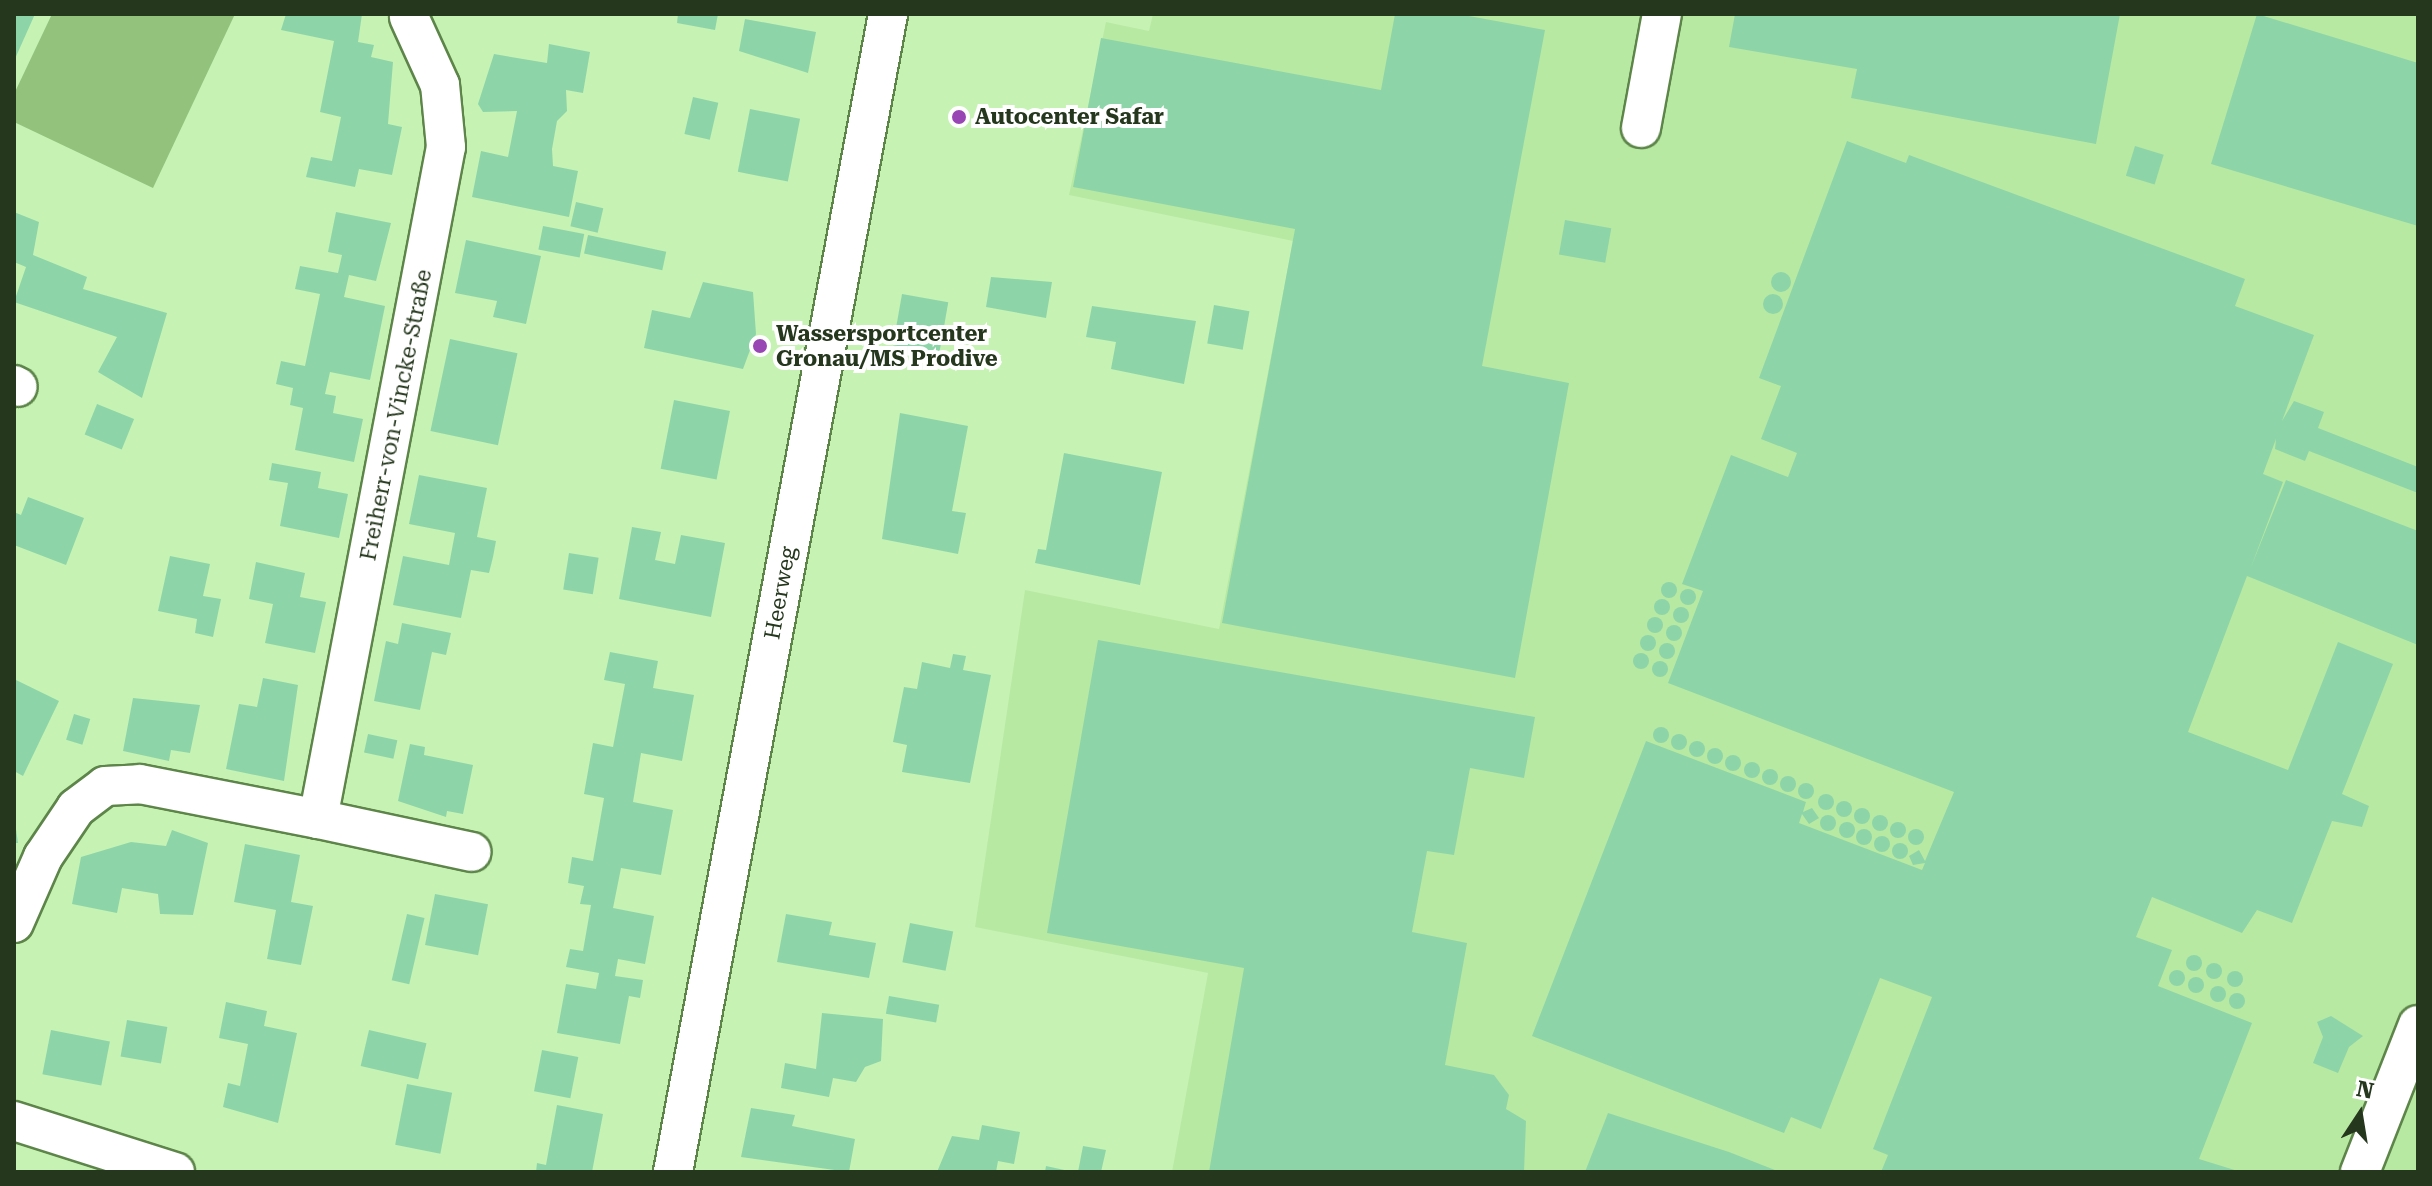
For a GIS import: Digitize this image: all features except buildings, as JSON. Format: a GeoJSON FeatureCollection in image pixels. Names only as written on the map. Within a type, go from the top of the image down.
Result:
{"type":"FeatureCollection","features":[{"type":"Feature","properties":{"kind":"street","name":"Heerweg"},"geometry":{"type":"LineString","coordinates":[[673,1172],[888,14]]}},
{"type":"Feature","properties":{"kind":"street"},"geometry":{"type":"LineString","coordinates":[[1641,128],[1662,14]]}},
{"type":"Feature","properties":{"kind":"street","name":"Freiherr-von-Vincke-Straße"},"geometry":{"type":"LineString","coordinates":[[318,819],[446,147],[440,85],[409,17]]}},
{"type":"Feature","properties":{"kind":"street"},"geometry":{"type":"LineString","coordinates":[[14,923],[43,857],[76,808],[105,786],[140,784],[472,852]]}},
{"type":"Feature","properties":{"kind":"street"},"geometry":{"type":"LineString","coordinates":[[2360,1172],[2418,1025]]}},
{"type":"Feature","properties":{"kind":"street"},"geometry":{"type":"LineString","coordinates":[[14,1121],[175,1172]]}},
{"type":"Feature","properties":{"kind":"shaded area"},"geometry":{"type":"Polygon","coordinates":[[[52,14],[235,14],[153,188],[14,122],[14,94],[52,14]]]}},
{"type":"Feature","properties":{"kind":"shaded area"},"geometry":{"type":"Polygon","coordinates":[[[1153,14],[2418,14],[2418,1172],[1172,1172],[1208,973],[975,927],[1025,590],[1219,629],[1293,241],[1069,195],[1106,22],[1149,31],[1153,14]]]}},
{"type":"Feature","properties":{"kind":"place","name":"Autocenter Safar"},"geometry":{"type":"Point","coordinates":[959,117]}},
{"type":"Feature","properties":{"kind":"place","name":"Wassersportcenter Gronau/MS Prodive"},"geometry":{"type":"Point","coordinates":[760,346]}}]}
